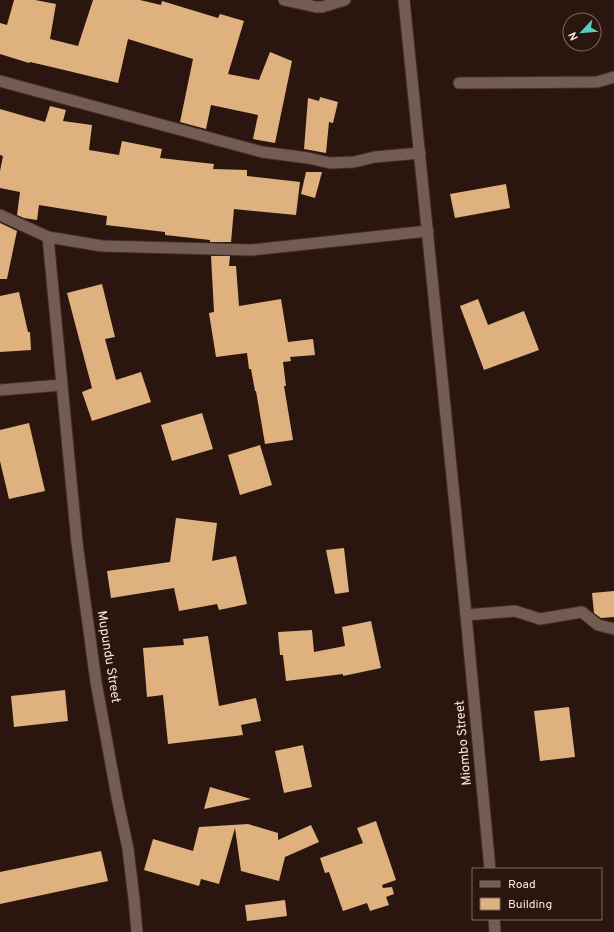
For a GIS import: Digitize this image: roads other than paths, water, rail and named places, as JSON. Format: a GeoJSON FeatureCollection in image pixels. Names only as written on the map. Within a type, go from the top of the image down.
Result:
{"type":"FeatureCollection","features":[{"type":"Feature","properties":{"kind":"street"},"geometry":{"type":"LineString","coordinates":[[284,0],[316,7],[322,7],[345,0]]}},
{"type":"Feature","properties":{"kind":"street","name":"Miombo Street"},"geometry":{"type":"LineString","coordinates":[[404,0],[490,868]]}},
{"type":"Feature","properties":{"kind":"street"},"geometry":{"type":"LineString","coordinates":[[459,83],[597,82],[614,77]]}},
{"type":"Feature","properties":{"kind":"street"},"geometry":{"type":"LineString","coordinates":[[0,81],[262,152],[308,158],[330,163],[354,162],[375,157],[420,153]]}},
{"type":"Feature","properties":{"kind":"street"},"geometry":{"type":"LineString","coordinates":[[0,215],[48,237],[102,246],[252,250],[428,231]]}},
{"type":"Feature","properties":{"kind":"street","name":"Mupundu Street"},"geometry":{"type":"LineString","coordinates":[[48,237],[77,543],[95,674],[128,849],[137,932]]}},
{"type":"Feature","properties":{"kind":"street"},"geometry":{"type":"LineString","coordinates":[[0,390],[61,384]]}},
{"type":"Feature","properties":{"kind":"street"},"geometry":{"type":"LineString","coordinates":[[466,615],[515,612],[540,619],[582,612],[598,625],[614,629]]}},
{"type":"Feature","properties":{"kind":"street"},"geometry":{"type":"LineString","coordinates":[[494,920],[496,932]]}}]}
